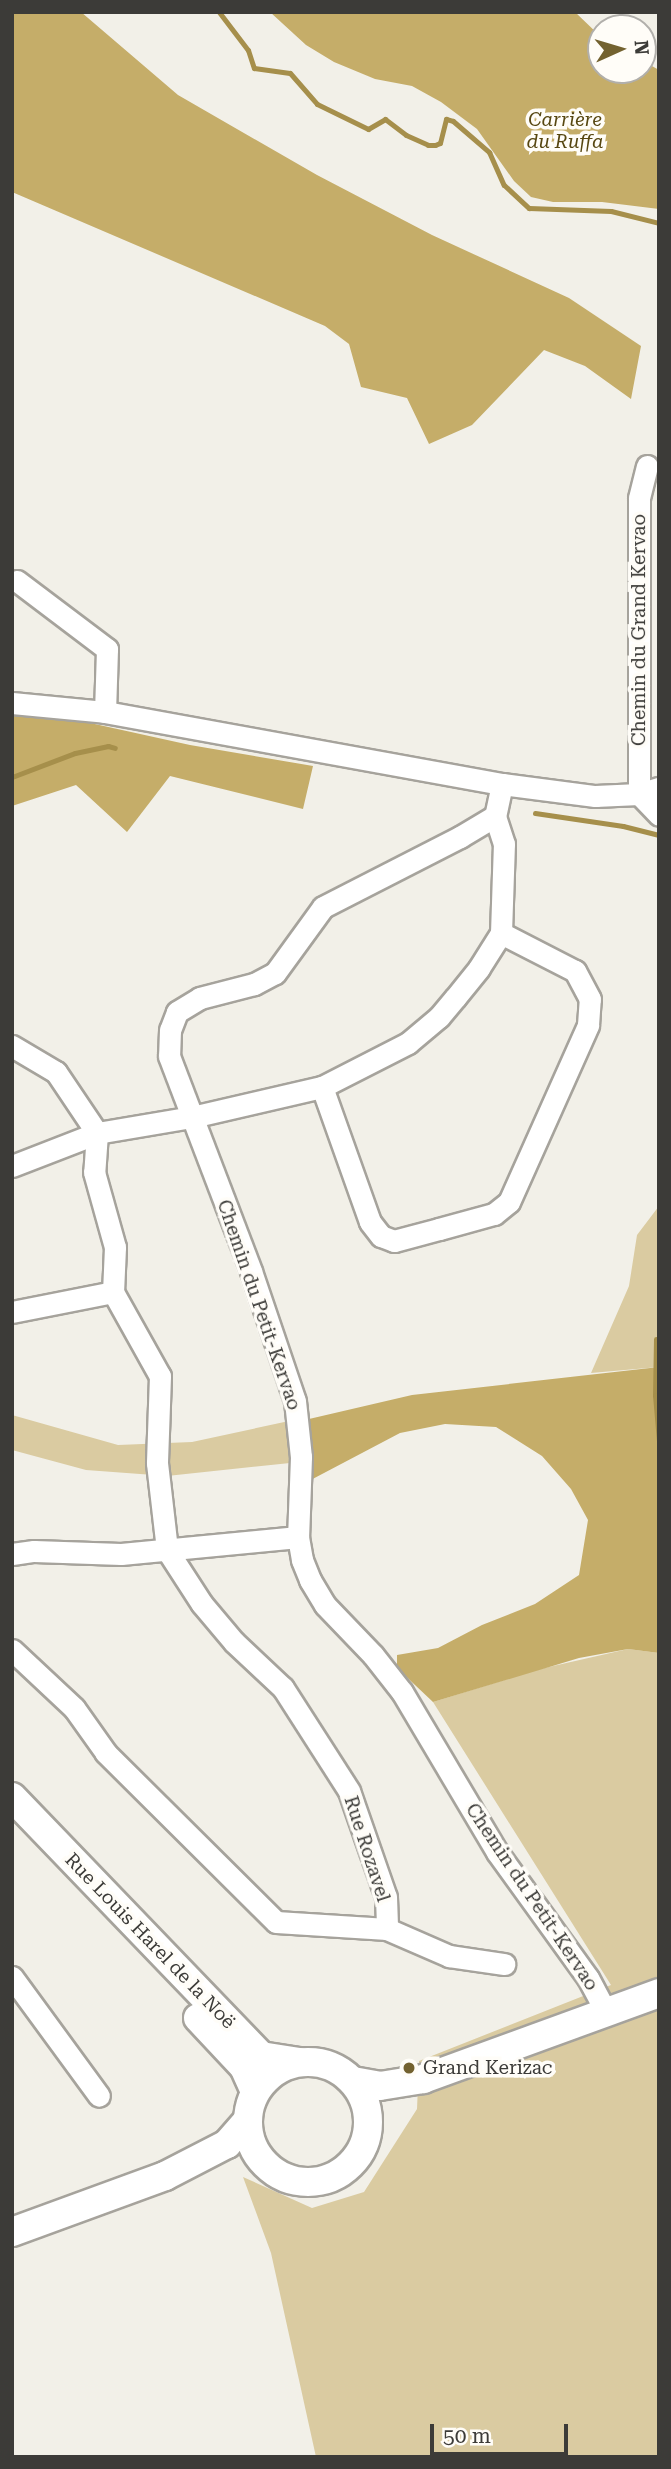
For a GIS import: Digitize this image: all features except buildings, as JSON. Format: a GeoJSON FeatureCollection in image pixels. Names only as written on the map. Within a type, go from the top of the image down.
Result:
{"type":"FeatureCollection","features":[{"type":"Feature","properties":{"kind":"main road","name":"Rue Louis Harel de la Noë"},"geometry":{"type":"LineString","coordinates":[[12,1797],[261,2056],[300,2062]]}},
{"type":"Feature","properties":{"kind":"main road","name":"Rue Louis Harel de la Noë"},"geometry":{"type":"LineString","coordinates":[[12,1820],[244,2067],[255,2092]]}},
{"type":"Feature","properties":{"kind":"main road"},"geometry":{"type":"LineString","coordinates":[[353,2081],[380,2086],[423,2079],[659,1993]]}},
{"type":"Feature","properties":{"kind":"main road"},"geometry":{"type":"LineString","coordinates":[[300,2062],[319,2063],[337,2069],[353,2081],[365,2102],[368,2127],[362,2150],[347,2169],[327,2181],[303,2184],[280,2177],[261,2162],[250,2143],[247,2121],[255,2092],[267,2077],[282,2067],[300,2062]]}},
{"type":"Feature","properties":{"kind":"main road"},"geometry":{"type":"LineString","coordinates":[[368,2127],[388,2105],[423,2079]]}},
{"type":"Feature","properties":{"kind":"main road"},"geometry":{"type":"LineString","coordinates":[[12,2232],[165,2176],[226,2144],[247,2121]]}},
{"type":"Feature","properties":{"kind":"main road"},"geometry":{"type":"LineString","coordinates":[[165,2176],[225,2163],[261,2162]]}},
{"type":"Feature","properties":{"kind":"street","name":"Chemin du Grand Kervao"},"geometry":{"type":"LineString","coordinates":[[647,467],[639,498],[649,791]]}},
{"type":"Feature","properties":{"kind":"street"},"geometry":{"type":"LineString","coordinates":[[17,581],[107,649],[105,712]]}},
{"type":"Feature","properties":{"kind":"street"},"geometry":{"type":"LineString","coordinates":[[12,703],[105,712],[502,784],[595,796],[649,791],[659,815]]}},
{"type":"Feature","properties":{"kind":"street"},"geometry":{"type":"LineString","coordinates":[[12,1166],[97,1133],[192,1117],[322,1087],[408,1043],[439,1017],[479,968],[500,933],[504,844],[495,816],[502,784]]}},
{"type":"Feature","properties":{"kind":"street","name":"Chemin du Petit-Kervao"},"geometry":{"type":"LineString","coordinates":[[495,816],[460,837],[323,906],[275,973],[254,984],[200,998],[177,1012],[170,1030],[169,1056],[295,1401],[301,1457],[298,1537],[302,1560],[325,1605],[373,1655],[402,1692],[497,1852],[588,1978],[607,2013]]}},
{"type":"Feature","properties":{"kind":"street"},"geometry":{"type":"LineString","coordinates":[[322,1087],[370,1222],[380,1236],[394,1241],[494,1213],[509,1202],[588,1025],[590,999],[575,971],[500,933]]}},
{"type":"Feature","properties":{"kind":"street"},"geometry":{"type":"LineString","coordinates":[[12,1046],[56,1072],[97,1133],[94,1172],[115,1247],[113,1292],[160,1376],[158,1481],[167,1550]]}},
{"type":"Feature","properties":{"kind":"street"},"geometry":{"type":"LineString","coordinates":[[12,1312],[113,1292]]}},
{"type":"Feature","properties":{"kind":"street"},"geometry":{"type":"LineString","coordinates":[[12,1554],[34,1551],[121,1554],[298,1537]]}},
{"type":"Feature","properties":{"kind":"street","name":"Rue Rozavel"},"geometry":{"type":"LineString","coordinates":[[12,1650],[74,1708],[106,1753],[276,1922],[387,1929],[386,1897],[349,1791],[282,1688],[234,1642],[210,1613],[167,1550]]}},
{"type":"Feature","properties":{"kind":"street"},"geometry":{"type":"LineString","coordinates":[[387,1929],[449,1956],[504,1964]]}},
{"type":"Feature","properties":{"kind":"street"},"geometry":{"type":"LineString","coordinates":[[12,1977],[99,2096]]}},
{"type":"Feature","properties":{"kind":"shaded area"},"geometry":{"type":"Polygon","coordinates":[[[659,1206],[659,1367],[591,1373],[629,1286],[637,1235],[659,1206]]]}},
{"type":"Feature","properties":{"kind":"shaded area"},"geometry":{"type":"Polygon","coordinates":[[[12,1415],[118,1445],[192,1442],[289,1421],[290,1463],[167,1476],[86,1470],[12,1450],[12,1415]]]}},
{"type":"Feature","properties":{"kind":"shaded area"},"geometry":{"type":"Polygon","coordinates":[[[628,1649],[659,1653],[659,2457],[316,2457],[271,2253],[243,2177],[312,2208],[364,2192],[417,2109],[419,2061],[611,1985],[433,1702],[540,1669],[628,1649]]]}},
{"type":"Feature","properties":{"kind":"green space"},"geometry":{"type":"Polygon","coordinates":[[[12,12],[81,12],[178,95],[317,175],[432,235],[569,298],[641,346],[631,399],[585,366],[544,350],[472,425],[429,444],[407,398],[361,387],[349,344],[325,326],[12,192],[12,12]]]}},
{"type":"Feature","properties":{"kind":"green space","name":"Carrière du Ruffa"},"geometry":{"type":"Polygon","coordinates":[[[270,12],[575,12],[587,24],[587,84],[657,84],[657,69],[659,70],[659,209],[602,202],[553,202],[531,197],[514,181],[477,129],[441,102],[412,86],[375,79],[334,62],[306,45],[270,12]]]}},
{"type":"Feature","properties":{"kind":"green space"},"geometry":{"type":"Polygon","coordinates":[[[12,712],[63,717],[190,745],[313,766],[303,809],[170,776],[127,832],[76,785],[12,806],[12,712]]]}},
{"type":"Feature","properties":{"kind":"green space"},"geometry":{"type":"Polygon","coordinates":[[[659,1367],[659,1653],[628,1649],[579,1658],[433,1702],[397,1668],[397,1655],[438,1648],[482,1625],[535,1604],[579,1575],[588,1520],[571,1489],[542,1456],[496,1427],[445,1424],[400,1433],[305,1483],[309,1419],[412,1395],[659,1367]]]}},
{"type":"Feature","properties":{"kind":"waterway"},"geometry":{"type":"LineString","coordinates":[[219,12],[248,50],[254,68],[290,73],[317,104],[368,129],[385,119],[406,135],[428,145],[435,145],[440,143],[446,119],[453,121],[489,152],[504,185],[529,208],[611,211],[659,223]]}},
{"type":"Feature","properties":{"kind":"waterway"},"geometry":{"type":"LineString","coordinates":[[12,777],[75,753],[108,746],[115,748]]}},
{"type":"Feature","properties":{"kind":"waterway"},"geometry":{"type":"LineString","coordinates":[[535,813],[623,826],[659,835]]}},
{"type":"Feature","properties":{"kind":"waterway"},"geometry":{"type":"LineString","coordinates":[[656,1339],[655,1395],[659,1441]]}},
{"type":"Feature","properties":{"kind":"place","name":"Grand Kerizac"},"geometry":{"type":"Point","coordinates":[409,2068]}}]}
